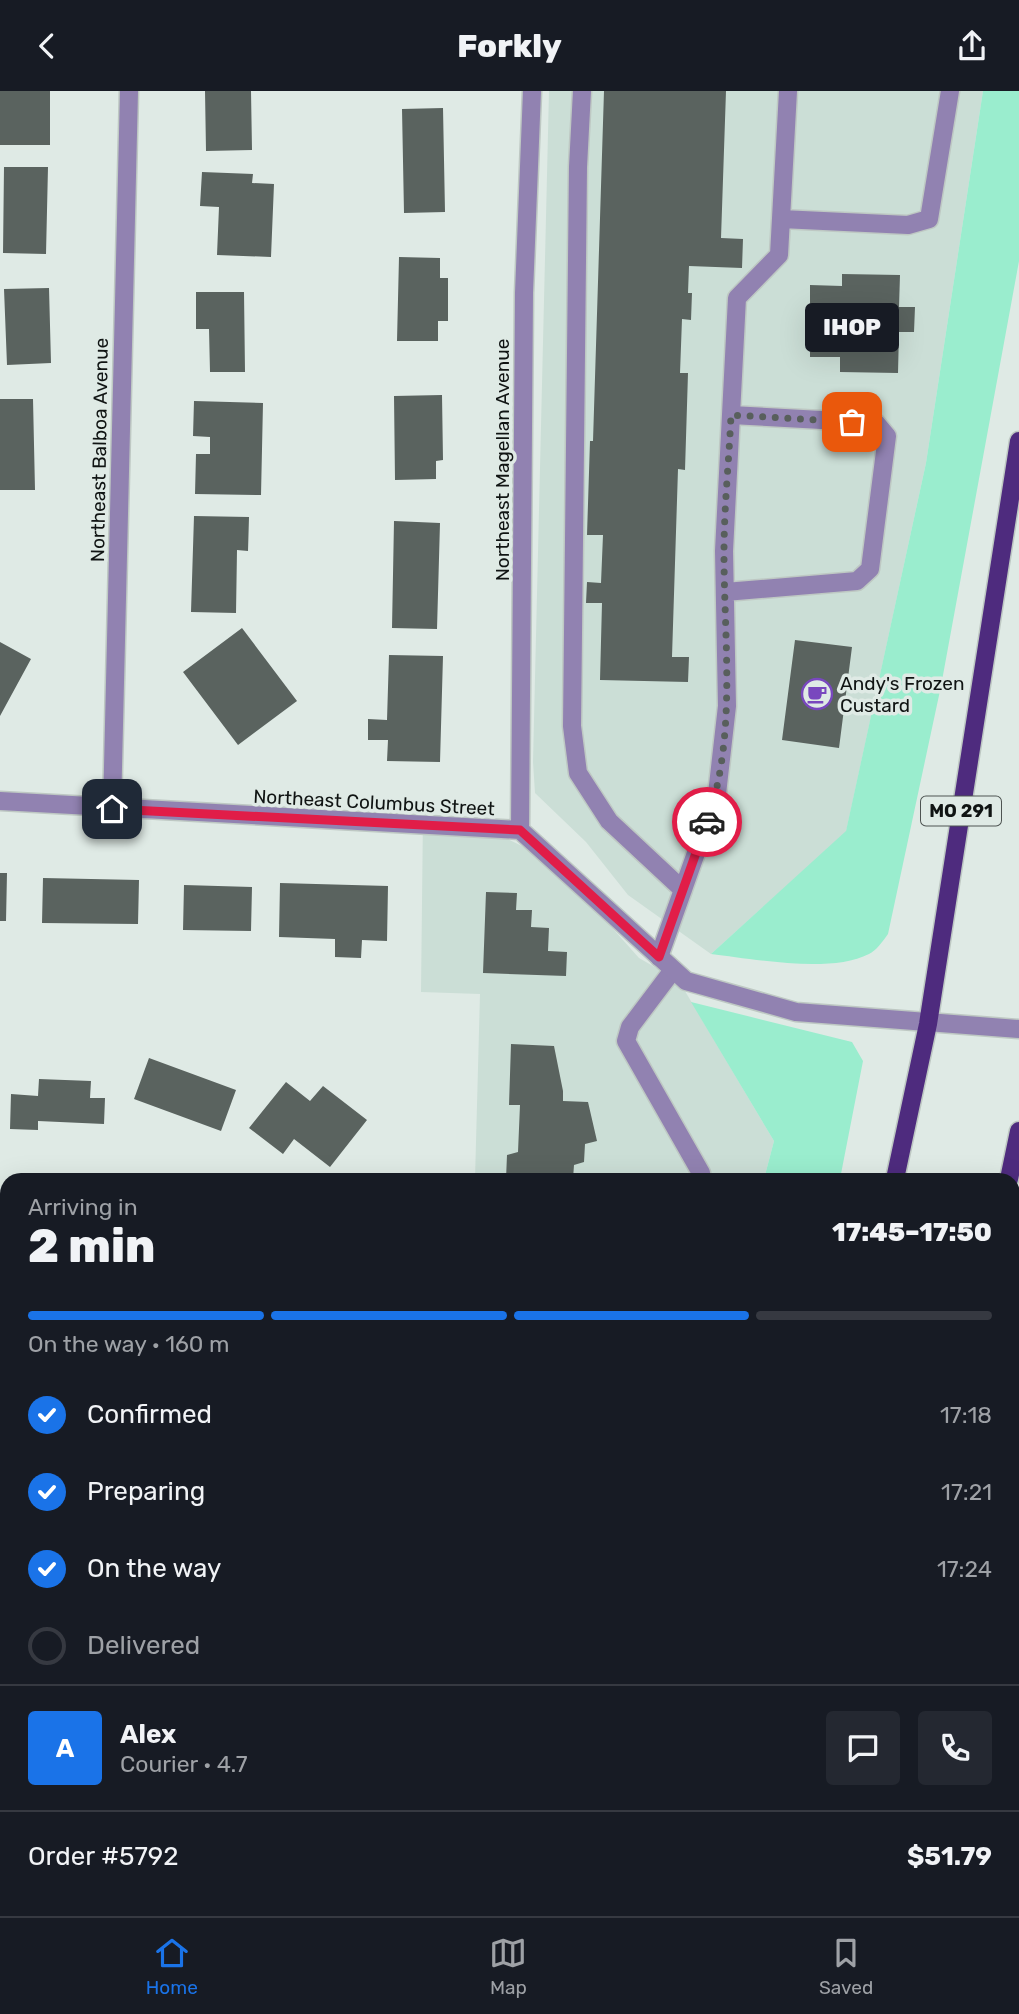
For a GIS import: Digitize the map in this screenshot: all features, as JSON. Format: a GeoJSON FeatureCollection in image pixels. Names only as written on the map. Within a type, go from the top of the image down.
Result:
{"type":"FeatureCollection","features":[{"type":"Feature","properties":{"kind":"main road","name":"MO 291"},"geometry":{"type":"LineString","coordinates":[[896,1173],[928,1024],[1019,441]]}},
{"type":"Feature","properties":{"kind":"main road"},"geometry":{"type":"LineString","coordinates":[[1010,1173],[1019,1131]]}},
{"type":"Feature","properties":{"kind":"street","name":"Northeast Balboa Avenue"},"geometry":{"type":"LineString","coordinates":[[112,809],[128,91]]}},
{"type":"Feature","properties":{"kind":"street","name":"Northeast Magellan Avenue"},"geometry":{"type":"LineString","coordinates":[[520,830],[524,293],[532,91]]}},
{"type":"Feature","properties":{"kind":"street"},"geometry":{"type":"LineString","coordinates":[[582,91],[578,167],[572,726],[578,773],[610,821],[683,890]]}},
{"type":"Feature","properties":{"kind":"street"},"geometry":{"type":"LineString","coordinates":[[659,957],[717,794],[727,706],[724,551],[737,298],[779,255],[788,91]]}},
{"type":"Feature","properties":{"kind":"street"},"geometry":{"type":"LineString","coordinates":[[781,219],[908,225],[929,219],[950,91]]}},
{"type":"Feature","properties":{"kind":"street"},"geometry":{"type":"LineString","coordinates":[[725,592],[857,581],[870,569],[887,436],[876,423],[731,415]]}},
{"type":"Feature","properties":{"kind":"street","name":"Northeast Columbus Street"},"geometry":{"type":"LineString","coordinates":[[0,801],[520,830],[686,981],[796,1012],[1019,1029]]}},
{"type":"Feature","properties":{"kind":"street"},"geometry":{"type":"LineString","coordinates":[[673,970],[630,1027],[626,1041],[701,1173]]}},
{"type":"Feature","properties":{"kind":"shaded area"},"geometry":{"type":"Polygon","coordinates":[[[549,91],[983,91],[926,463],[846,832],[711,954],[628,895],[586,842],[535,793],[533,762],[549,91]]]}},
{"type":"Feature","properties":{"kind":"shaded area"},"geometry":{"type":"Polygon","coordinates":[[[423,814],[478,825],[522,846],[565,875],[639,958],[679,981],[774,1141],[766,1173],[475,1173],[480,994],[421,992],[423,814]]]}},
{"type":"Feature","properties":{"kind":"green space"},"geometry":{"type":"Polygon","coordinates":[[[983,91],[1019,91],[1019,261],[941,686],[888,934],[869,954],[834,963],[792,963],[711,954],[846,831],[926,463],[983,91]]]}},
{"type":"Feature","properties":{"kind":"green space"},"geometry":{"type":"Polygon","coordinates":[[[691,1002],[852,1042],[863,1061],[841,1173],[766,1173],[774,1141],[691,1002]]]}},
{"type":"Feature","properties":{"kind":"building"},"geometry":{"type":"Polygon","coordinates":[[[0,91],[50,91],[50,145],[0,145],[0,91]]]}},
{"type":"Feature","properties":{"kind":"building"},"geometry":{"type":"Polygon","coordinates":[[[205,91],[251,91],[252,150],[206,151],[205,91]]]}},
{"type":"Feature","properties":{"kind":"building"},"geometry":{"type":"Polygon","coordinates":[[[604,91],[726,91],[721,238],[743,239],[742,268],[689,266],[691,320],[682,319],[680,373],[688,373],[685,470],[678,469],[672,657],[689,657],[688,682],[600,680],[602,603],[586,603],[587,582],[601,583],[603,535],[587,535],[590,441],[593,441],[604,91]]]}},
{"type":"Feature","properties":{"kind":"building"},"geometry":{"type":"Polygon","coordinates":[[[443,108],[445,212],[404,213],[402,109],[443,108]]]}},
{"type":"Feature","properties":{"kind":"building"},"geometry":{"type":"Polygon","coordinates":[[[4,167],[48,167],[46,254],[3,253],[4,167]]]}},
{"type":"Feature","properties":{"kind":"building"},"geometry":{"type":"Polygon","coordinates":[[[202,172],[253,174],[252,183],[274,184],[271,257],[217,255],[219,207],[200,206],[202,172]]]}},
{"type":"Feature","properties":{"kind":"building"},"geometry":{"type":"Polygon","coordinates":[[[399,257],[440,258],[440,278],[448,278],[448,321],[438,321],[438,341],[397,341],[399,257]]]}},
{"type":"Feature","properties":{"kind":"building"},"geometry":{"type":"Polygon","coordinates":[[[842,274],[900,275],[899,307],[915,307],[914,332],[899,332],[898,373],[840,372],[840,357],[810,357],[810,285],[842,286],[842,274]]]}},
{"type":"Feature","properties":{"kind":"building"},"geometry":{"type":"Polygon","coordinates":[[[49,288],[51,363],[7,365],[4,289],[49,288]]]}},
{"type":"Feature","properties":{"kind":"building"},"geometry":{"type":"Polygon","coordinates":[[[196,292],[244,292],[245,372],[210,372],[209,329],[196,329],[196,292]]]}},
{"type":"Feature","properties":{"kind":"building"},"geometry":{"type":"Polygon","coordinates":[[[442,395],[443,460],[436,461],[436,479],[395,480],[394,396],[442,395]]]}},
{"type":"Feature","properties":{"kind":"building"},"geometry":{"type":"Polygon","coordinates":[[[0,399],[33,399],[35,490],[0,490],[0,399]]]}},
{"type":"Feature","properties":{"kind":"building"},"geometry":{"type":"Polygon","coordinates":[[[194,401],[263,403],[261,495],[195,494],[196,454],[210,454],[210,437],[193,436],[194,401]]]}},
{"type":"Feature","properties":{"kind":"building"},"geometry":{"type":"Polygon","coordinates":[[[194,516],[249,517],[248,551],[237,550],[236,613],[191,612],[194,516]]]}},
{"type":"Feature","properties":{"kind":"building"},"geometry":{"type":"Polygon","coordinates":[[[394,521],[440,523],[437,629],[392,628],[394,521]]]}},
{"type":"Feature","properties":{"kind":"building"},"geometry":{"type":"Polygon","coordinates":[[[242,628],[297,701],[238,745],[183,672],[242,628]]]}},
{"type":"Feature","properties":{"kind":"building","name":"Andy's Frozen Custard"},"geometry":{"type":"Polygon","coordinates":[[[795,640],[852,647],[839,748],[782,740],[795,640]]]}},
{"type":"Feature","properties":{"kind":"building"},"geometry":{"type":"Polygon","coordinates":[[[0,642],[31,659],[0,716],[0,642]]]}},
{"type":"Feature","properties":{"kind":"building"},"geometry":{"type":"Polygon","coordinates":[[[389,655],[443,656],[440,762],[387,761],[388,740],[368,740],[368,719],[387,720],[389,655]]]}},
{"type":"Feature","properties":{"kind":"building"},"geometry":{"type":"Polygon","coordinates":[[[0,873],[7,873],[6,921],[0,921],[0,873]]]}},
{"type":"Feature","properties":{"kind":"building"},"geometry":{"type":"Polygon","coordinates":[[[43,878],[139,880],[138,924],[42,923],[43,878]]]}},
{"type":"Feature","properties":{"kind":"building"},"geometry":{"type":"Polygon","coordinates":[[[280,883],[388,886],[387,941],[362,940],[361,958],[335,957],[335,939],[279,937],[280,883]]]}},
{"type":"Feature","properties":{"kind":"building"},"geometry":{"type":"Polygon","coordinates":[[[184,885],[252,887],[251,931],[183,930],[184,885]]]}},
{"type":"Feature","properties":{"kind":"building"},"geometry":{"type":"Polygon","coordinates":[[[486,892],[517,893],[516,910],[532,910],[531,927],[549,928],[548,951],[567,952],[566,976],[483,973],[486,892]]]}},
{"type":"Feature","properties":{"kind":"building"},"geometry":{"type":"Polygon","coordinates":[[[511,1044],[554,1046],[563,1101],[588,1102],[597,1141],[585,1144],[584,1162],[574,1165],[573,1173],[506,1173],[507,1155],[518,1152],[520,1105],[509,1105],[511,1044]]]}},
{"type":"Feature","properties":{"kind":"building"},"geometry":{"type":"Polygon","coordinates":[[[149,1058],[236,1090],[221,1131],[134,1099],[149,1058]]]}},
{"type":"Feature","properties":{"kind":"building"},"geometry":{"type":"Polygon","coordinates":[[[39,1079],[91,1081],[90,1098],[105,1098],[104,1124],[38,1121],[38,1130],[10,1129],[11,1094],[38,1096],[39,1079]]]}},
{"type":"Feature","properties":{"kind":"building"},"geometry":{"type":"Polygon","coordinates":[[[286,1082],[310,1101],[323,1086],[367,1120],[330,1167],[294,1139],[283,1154],[249,1128],[286,1082]]]}},
{"type":"Feature","properties":{"kind":"way so far"},"geometry":{"type":"LineString","coordinates":[[707,822],[717,794],[727,706],[724,551],[731,415],[852,422]]}},
{"type":"Feature","properties":{"kind":"place","name":"IHOP"},"geometry":{"type":"Point","coordinates":[852,422]}},
{"type":"Feature","properties":{"kind":"place","name":"Andy's Frozen Custard"},"geometry":{"type":"Point","coordinates":[817,694]}},
{"type":"Feature","properties":{"kind":"route"},"geometry":{"type":"LineString","coordinates":[[112,809],[520,830],[659,957],[707,822]]}}]}
